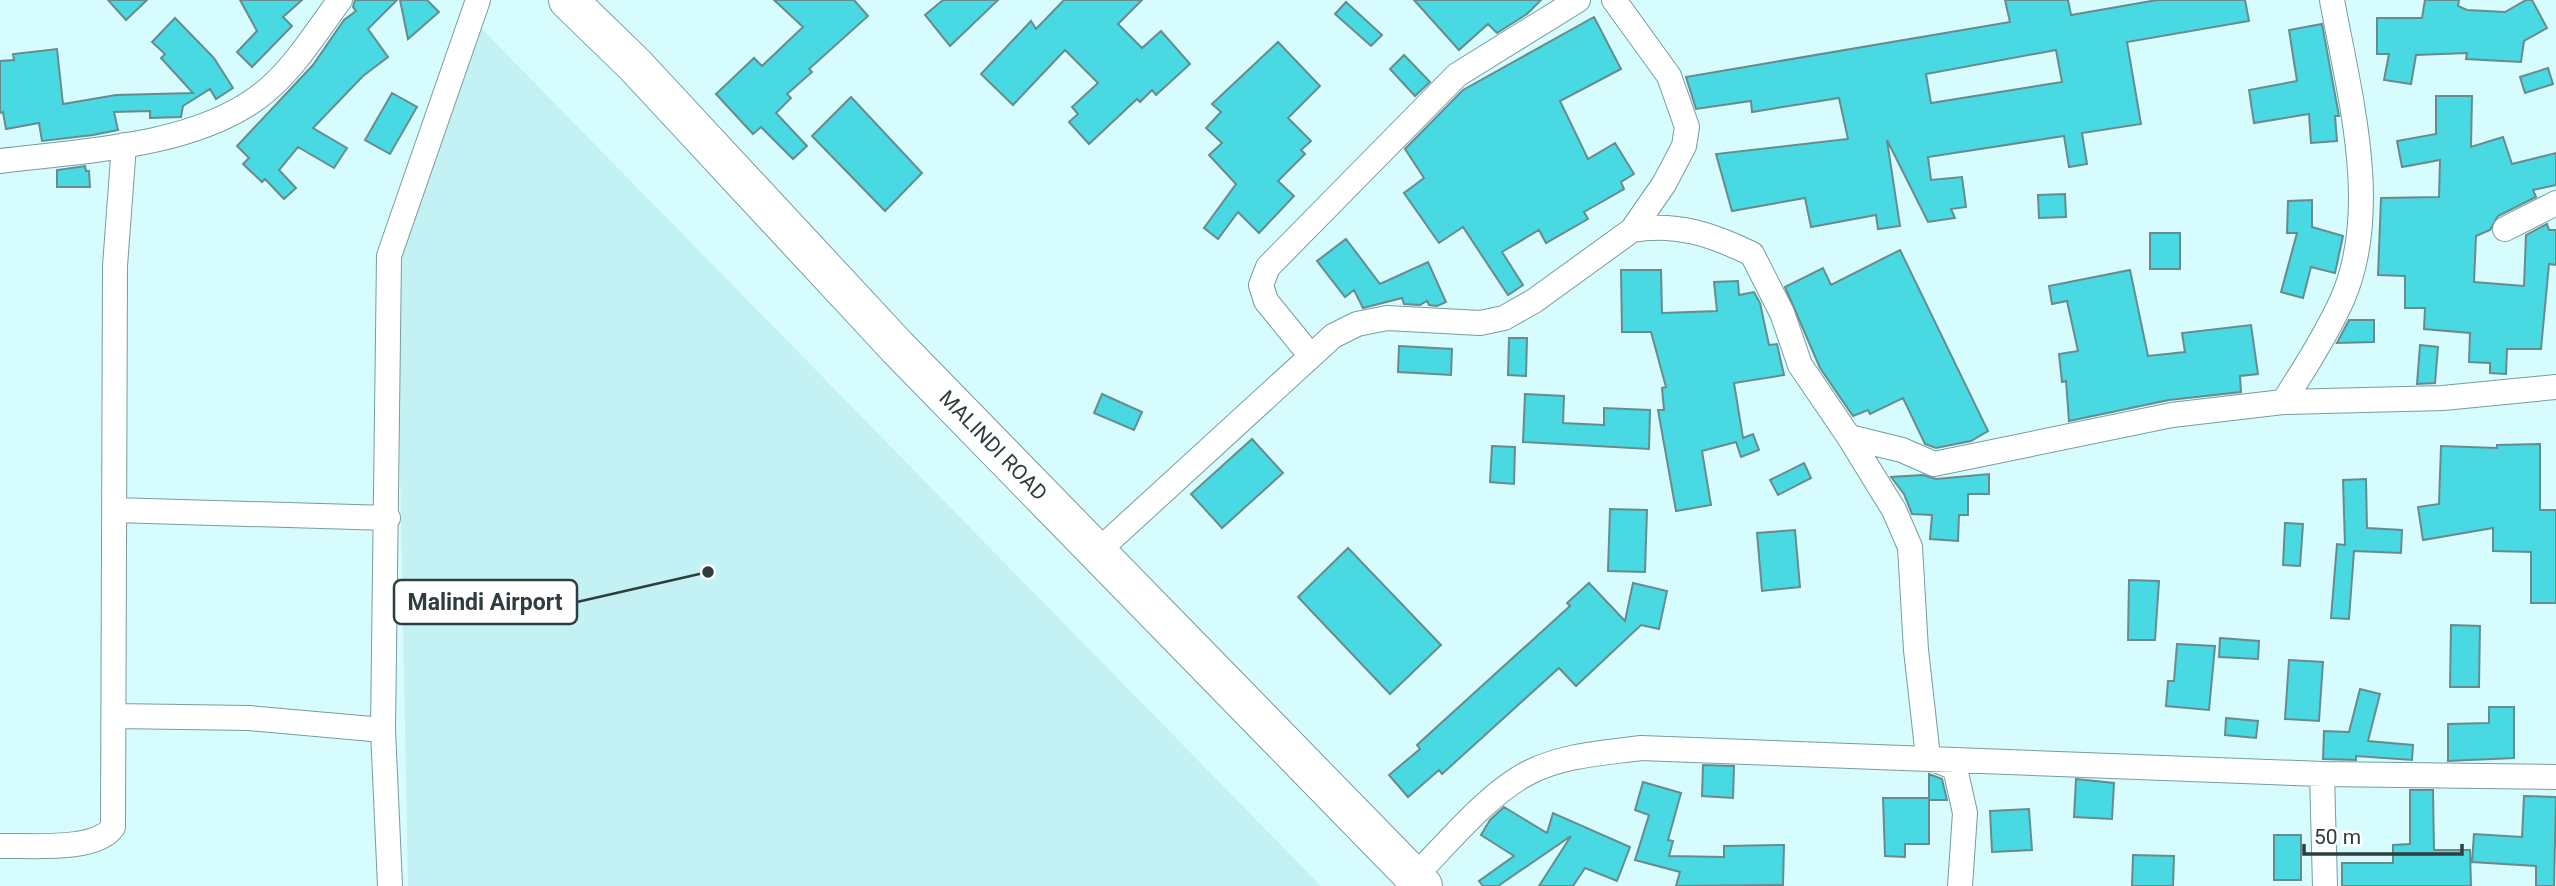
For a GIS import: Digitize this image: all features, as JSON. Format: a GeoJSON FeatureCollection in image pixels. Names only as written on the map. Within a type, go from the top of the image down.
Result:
{"type":"FeatureCollection","features":[{"type":"Feature","properties":{"kind":"highway","name":"MALINDI ROAD"},"geometry":{"type":"LineString","coordinates":[[568,0],[635,65],[898,348],[1419,881]]}},
{"type":"Feature","properties":{"kind":"street"},"geometry":{"type":"LineString","coordinates":[[0,161],[124,145],[230,116],[259,97],[293,62],[340,0]]}},
{"type":"Feature","properties":{"kind":"street"},"geometry":{"type":"LineString","coordinates":[[390,886],[383,730],[388,518],[389,256],[478,0]]}},
{"type":"Feature","properties":{"kind":"street"},"geometry":{"type":"LineString","coordinates":[[1310,355],[1266,301],[1261,285],[1268,267],[1457,75],[1578,0]]}},
{"type":"Feature","properties":{"kind":"street"},"geometry":{"type":"LineString","coordinates":[[1097,552],[1333,336],[1357,324],[1387,318],[1480,323],[1504,318],[1534,301],[1632,230],[1664,184],[1684,146],[1688,127],[1669,76],[1614,0]]}},
{"type":"Feature","properties":{"kind":"street"},"geometry":{"type":"LineString","coordinates":[[2283,402],[2342,299],[2360,236],[2359,176],[2332,0]]}},
{"type":"Feature","properties":{"kind":"street"},"geometry":{"type":"LineString","coordinates":[[0,846],[88,843],[105,838],[113,827],[115,266],[124,145]]}},
{"type":"Feature","properties":{"kind":"street"},"geometry":{"type":"LineString","coordinates":[[2505,229],[2556,203]]}},
{"type":"Feature","properties":{"kind":"street"},"geometry":{"type":"LineString","coordinates":[[1632,230],[1654,226],[1690,229],[1752,254],[1782,313],[1800,365],[1894,510],[1910,547],[1916,650],[1928,757]]}},
{"type":"Feature","properties":{"kind":"street"},"geometry":{"type":"LineString","coordinates":[[1849,437],[1902,450],[1934,464],[2172,415],[2283,402],[2442,398],[2556,387]]}},
{"type":"Feature","properties":{"kind":"street"},"geometry":{"type":"LineString","coordinates":[[114,510],[388,518]]}},
{"type":"Feature","properties":{"kind":"street"},"geometry":{"type":"LineString","coordinates":[[115,716],[249,718],[383,730]]}},
{"type":"Feature","properties":{"kind":"street"},"geometry":{"type":"LineString","coordinates":[[1419,881],[1497,796],[1530,772],[1580,756],[1641,748],[2322,774],[2556,776]]}},
{"type":"Feature","properties":{"kind":"street"},"geometry":{"type":"LineString","coordinates":[[1928,757],[1955,768],[1965,813],[1960,886]]}},
{"type":"Feature","properties":{"kind":"street"},"geometry":{"type":"LineString","coordinates":[[2322,774],[2325,886]]}},
{"type":"Feature","properties":{"kind":"shaded area"},"geometry":{"type":"Polygon","coordinates":[[[477,24],[1321,886],[408,886],[396,259],[477,24]]]}},
{"type":"Feature","properties":{"kind":"building"},"geometry":{"type":"Polygon","coordinates":[[[108,0],[147,0],[126,20],[108,0]]]}},
{"type":"Feature","properties":{"kind":"building"},"geometry":{"type":"Polygon","coordinates":[[[240,0],[302,0],[283,17],[292,26],[252,67],[237,52],[257,31],[240,0]]]}},
{"type":"Feature","properties":{"kind":"building"},"geometry":{"type":"Polygon","coordinates":[[[355,0],[397,0],[368,29],[388,57],[363,76],[313,128],[347,148],[334,168],[298,147],[279,170],[296,188],[284,199],[265,179],[262,182],[243,164],[249,158],[237,146],[313,65],[344,20],[356,11],[353,7],[355,0]]]}},
{"type":"Feature","properties":{"kind":"building"},"geometry":{"type":"Polygon","coordinates":[[[400,0],[427,0],[439,12],[408,39],[400,0]]]}},
{"type":"Feature","properties":{"kind":"building"},"geometry":{"type":"Polygon","coordinates":[[[774,0],[854,0],[868,16],[809,69],[812,72],[787,94],[791,98],[776,113],[807,146],[793,159],[761,127],[753,134],[716,94],[754,58],[762,66],[803,27],[774,0]]]}},
{"type":"Feature","properties":{"kind":"building"},"geometry":{"type":"Polygon","coordinates":[[[943,0],[998,0],[950,46],[925,15],[943,0]]]}},
{"type":"Feature","properties":{"kind":"building"},"geometry":{"type":"Polygon","coordinates":[[[1064,0],[1142,0],[1118,24],[1142,48],[1161,31],[1190,64],[1156,95],[1152,90],[1140,102],[1137,99],[1089,144],[1069,122],[1078,114],[1072,107],[1098,83],[1065,50],[1013,105],[981,74],[1031,21],[1036,29],[1064,0]]]}},
{"type":"Feature","properties":{"kind":"building"},"geometry":{"type":"Polygon","coordinates":[[[1414,0],[1541,0],[1527,14],[1497,33],[1488,24],[1459,50],[1414,0]]]}},
{"type":"Feature","properties":{"kind":"building"},"geometry":{"type":"Polygon","coordinates":[[[2005,0],[2068,0],[2071,15],[2157,0],[2245,0],[2249,21],[2127,42],[2141,124],[2082,133],[2087,164],[2069,167],[2064,136],[1928,157],[1931,180],[1962,177],[1966,207],[1951,209],[1955,218],[1928,222],[1887,140],[1900,226],[1878,229],[1876,215],[1811,227],[1805,198],[1732,211],[1716,154],[1848,139],[1839,98],[1752,112],[1751,101],[1696,109],[1686,77],[2010,22],[2005,0]],[[2056,50],[1926,74],[1931,103],[2062,82],[2056,50]]]}},
{"type":"Feature","properties":{"kind":"building"},"geometry":{"type":"Polygon","coordinates":[[[2425,0],[2459,0],[2458,6],[2467,10],[2505,12],[2526,0],[2532,0],[2547,28],[2524,41],[2521,62],[2466,59],[2467,53],[2416,55],[2411,84],[2384,80],[2389,54],[2377,54],[2377,18],[2422,18],[2425,0]]]}},
{"type":"Feature","properties":{"kind":"building"},"geometry":{"type":"Polygon","coordinates":[[[1346,2],[1382,35],[1371,46],[1335,14],[1346,2]]]}},
{"type":"Feature","properties":{"kind":"building"},"geometry":{"type":"Polygon","coordinates":[[[1594,17],[1621,69],[1560,101],[1588,159],[1615,143],[1634,174],[1621,182],[1624,189],[1584,212],[1588,219],[1546,243],[1539,230],[1502,252],[1523,285],[1508,295],[1463,227],[1439,243],[1404,193],[1424,178],[1405,149],[1463,90],[1594,17]]]}},
{"type":"Feature","properties":{"kind":"building"},"geometry":{"type":"Polygon","coordinates":[[[175,18],[214,58],[233,88],[216,99],[210,89],[183,106],[181,117],[150,118],[150,111],[114,112],[118,130],[93,135],[42,141],[39,123],[6,129],[3,112],[0,113],[0,61],[14,60],[13,54],[57,49],[63,104],[116,95],[193,93],[161,58],[165,54],[152,42],[175,18]]]}},
{"type":"Feature","properties":{"kind":"building"},"geometry":{"type":"Polygon","coordinates":[[[2322,24],[2339,116],[2335,116],[2337,141],[2311,143],[2309,114],[2254,123],[2249,90],[2297,81],[2289,30],[2322,24]]]}},
{"type":"Feature","properties":{"kind":"building"},"geometry":{"type":"Polygon","coordinates":[[[1278,42],[1320,86],[1288,118],[1311,141],[1301,150],[1305,154],[1278,181],[1294,196],[1259,233],[1238,212],[1218,239],[1204,228],[1236,184],[1209,155],[1222,143],[1206,128],[1221,112],[1212,104],[1278,42]]]}},
{"type":"Feature","properties":{"kind":"building"},"geometry":{"type":"Polygon","coordinates":[[[1404,55],[1430,82],[1415,96],[1390,69],[1404,55]]]}},
{"type":"Feature","properties":{"kind":"building"},"geometry":{"type":"Polygon","coordinates":[[[2548,68],[2553,84],[2525,93],[2520,77],[2548,68]]]}},
{"type":"Feature","properties":{"kind":"building"},"geometry":{"type":"Polygon","coordinates":[[[392,93],[417,107],[390,154],[365,140],[392,93]]]}},
{"type":"Feature","properties":{"kind":"building"},"geometry":{"type":"Polygon","coordinates":[[[2436,96],[2472,96],[2471,147],[2503,137],[2512,164],[2556,153],[2556,185],[2533,190],[2536,197],[2498,216],[2490,230],[2476,236],[2474,282],[2524,286],[2526,235],[2547,224],[2549,230],[2556,230],[2556,265],[2549,264],[2541,349],[2507,349],[2506,374],[2490,373],[2490,363],[2469,362],[2470,333],[2424,329],[2425,308],[2405,308],[2405,276],[2378,275],[2381,198],[2439,197],[2440,160],[2402,167],[2397,141],[2436,134],[2436,96]]]}},
{"type":"Feature","properties":{"kind":"building"},"geometry":{"type":"Polygon","coordinates":[[[851,97],[922,173],[885,211],[812,136],[851,97]]]}},
{"type":"Feature","properties":{"kind":"building"},"geometry":{"type":"Polygon","coordinates":[[[85,166],[86,171],[89,171],[90,187],[57,187],[57,170],[85,166]]]}},
{"type":"Feature","properties":{"kind":"building"},"geometry":{"type":"Polygon","coordinates":[[[2065,194],[2066,217],[2039,218],[2038,195],[2065,194]]]}},
{"type":"Feature","properties":{"kind":"building"},"geometry":{"type":"Polygon","coordinates":[[[2312,200],[2312,227],[2343,236],[2335,273],[2311,267],[2303,298],[2281,292],[2297,233],[2287,233],[2288,201],[2312,200]]]}},
{"type":"Feature","properties":{"kind":"building"},"geometry":{"type":"Polygon","coordinates":[[[2150,233],[2180,233],[2180,269],[2150,269],[2150,233]]]}},
{"type":"Feature","properties":{"kind":"building"},"geometry":{"type":"Polygon","coordinates":[[[1346,239],[1380,284],[1428,262],[1446,302],[1437,306],[1429,305],[1427,301],[1420,305],[1404,304],[1402,298],[1363,308],[1354,290],[1345,297],[1317,261],[1346,239]]]}},
{"type":"Feature","properties":{"kind":"building"},"geometry":{"type":"Polygon","coordinates":[[[1900,250],[1988,431],[1971,441],[1936,448],[1925,444],[1903,398],[1870,414],[1868,410],[1853,416],[1820,368],[1785,287],[1823,268],[1831,285],[1900,250]]]}},
{"type":"Feature","properties":{"kind":"building"},"geometry":{"type":"Polygon","coordinates":[[[1621,270],[1661,270],[1662,313],[1717,311],[1714,282],[1738,281],[1739,295],[1754,292],[1760,303],[1769,345],[1777,344],[1784,375],[1734,383],[1743,438],[1753,434],[1759,450],[1741,457],[1736,442],[1702,451],[1711,505],[1676,511],[1658,410],[1664,410],[1662,388],[1666,387],[1651,332],[1622,332],[1621,270]]]}},
{"type":"Feature","properties":{"kind":"building"},"geometry":{"type":"Polygon","coordinates":[[[2130,270],[2148,356],[2185,352],[2182,333],[2251,325],[2258,374],[2240,376],[2241,392],[2169,400],[2069,421],[2066,381],[2062,382],[2059,354],[2078,351],[2067,301],[2052,304],[2049,286],[2130,270]]]}},
{"type":"Feature","properties":{"kind":"building"},"geometry":{"type":"Polygon","coordinates":[[[2349,320],[2374,320],[2374,342],[2337,343],[2349,320]]]}},
{"type":"Feature","properties":{"kind":"building"},"geometry":{"type":"Polygon","coordinates":[[[1509,338],[1527,338],[1526,376],[1508,375],[1509,338]]]}},
{"type":"Feature","properties":{"kind":"building"},"geometry":{"type":"Polygon","coordinates":[[[2420,345],[2438,347],[2435,383],[2417,384],[2420,345]]]}},
{"type":"Feature","properties":{"kind":"building"},"geometry":{"type":"Polygon","coordinates":[[[1399,346],[1452,349],[1451,375],[1398,372],[1399,346]]]}},
{"type":"Feature","properties":{"kind":"building"},"geometry":{"type":"Polygon","coordinates":[[[1102,394],[1142,412],[1134,430],[1094,413],[1102,394]]]}},
{"type":"Feature","properties":{"kind":"building"},"geometry":{"type":"Polygon","coordinates":[[[1525,394],[1564,396],[1563,423],[1604,425],[1604,408],[1650,410],[1649,449],[1523,442],[1525,394]]]}},
{"type":"Feature","properties":{"kind":"building"},"geometry":{"type":"Polygon","coordinates":[[[1252,439],[1283,473],[1222,528],[1191,494],[1252,439]]]}},
{"type":"Feature","properties":{"kind":"building"},"geometry":{"type":"Polygon","coordinates":[[[2540,444],[2540,510],[2556,510],[2556,603],[2531,603],[2531,552],[2493,551],[2493,528],[2423,540],[2418,507],[2439,504],[2441,446],[2497,448],[2497,445],[2540,444]]]}},
{"type":"Feature","properties":{"kind":"building"},"geometry":{"type":"Polygon","coordinates":[[[1492,446],[1515,447],[1514,484],[1490,482],[1492,446]]]}},
{"type":"Feature","properties":{"kind":"building"},"geometry":{"type":"Polygon","coordinates":[[[1804,463],[1811,478],[1778,495],[1770,480],[1804,463]]]}},
{"type":"Feature","properties":{"kind":"building"},"geometry":{"type":"Polygon","coordinates":[[[1989,474],[1989,494],[1968,494],[1968,515],[1959,515],[1958,541],[1930,539],[1932,515],[1912,514],[1904,494],[1891,477],[1923,475],[1936,479],[1989,474]]]}},
{"type":"Feature","properties":{"kind":"building"},"geometry":{"type":"Polygon","coordinates":[[[2366,479],[2367,528],[2402,530],[2401,553],[2354,551],[2349,619],[2331,618],[2337,544],[2345,545],[2343,480],[2366,479]]]}},
{"type":"Feature","properties":{"kind":"building"},"geometry":{"type":"Polygon","coordinates":[[[1610,509],[1647,510],[1645,572],[1608,571],[1610,509]]]}},
{"type":"Feature","properties":{"kind":"building"},"geometry":{"type":"Polygon","coordinates":[[[2285,523],[2303,524],[2300,566],[2283,565],[2285,523]]]}},
{"type":"Feature","properties":{"kind":"building"},"geometry":{"type":"Polygon","coordinates":[[[1795,530],[1800,587],[1762,591],[1757,533],[1795,530]]]}},
{"type":"Feature","properties":{"kind":"building"},"geometry":{"type":"Polygon","coordinates":[[[1348,548],[1441,645],[1390,694],[1298,597],[1348,548]]]}},
{"type":"Feature","properties":{"kind":"building"},"geometry":{"type":"Polygon","coordinates":[[[2129,580],[2159,581],[2155,640],[2128,640],[2129,580]]]}},
{"type":"Feature","properties":{"kind":"building"},"geometry":{"type":"Polygon","coordinates":[[[1589,583],[1625,621],[1633,583],[1667,591],[1659,629],[1641,625],[1576,686],[1559,668],[1442,774],[1439,770],[1408,797],[1389,775],[1420,749],[1417,745],[1570,606],[1567,603],[1589,583]]]}},
{"type":"Feature","properties":{"kind":"building"},"geometry":{"type":"Polygon","coordinates":[[[2451,625],[2480,626],[2479,687],[2450,687],[2451,625]]]}},
{"type":"Feature","properties":{"kind":"building"},"geometry":{"type":"Polygon","coordinates":[[[2220,638],[2259,641],[2258,659],[2219,657],[2220,638]]]}},
{"type":"Feature","properties":{"kind":"building"},"geometry":{"type":"Polygon","coordinates":[[[2177,644],[2215,646],[2209,710],[2166,706],[2168,681],[2174,681],[2177,644]]]}},
{"type":"Feature","properties":{"kind":"building"},"geometry":{"type":"Polygon","coordinates":[[[2289,660],[2323,662],[2319,721],[2285,719],[2289,660]]]}},
{"type":"Feature","properties":{"kind":"building"},"geometry":{"type":"Polygon","coordinates":[[[2360,689],[2380,694],[2368,741],[2413,745],[2412,760],[2356,756],[2356,760],[2323,759],[2324,731],[2349,732],[2360,689]]]}},
{"type":"Feature","properties":{"kind":"building"},"geometry":{"type":"Polygon","coordinates":[[[2489,707],[2514,707],[2514,758],[2448,761],[2448,724],[2489,723],[2489,707]]]}},
{"type":"Feature","properties":{"kind":"building"},"geometry":{"type":"Polygon","coordinates":[[[2226,718],[2258,721],[2256,738],[2225,735],[2226,718]]]}},
{"type":"Feature","properties":{"kind":"building"},"geometry":{"type":"Polygon","coordinates":[[[1703,765],[1734,766],[1733,798],[1702,796],[1703,765]]]}},
{"type":"Feature","properties":{"kind":"building"},"geometry":{"type":"Polygon","coordinates":[[[1929,774],[1942,779],[1947,800],[1929,800],[1929,774]]]}},
{"type":"Feature","properties":{"kind":"building"},"geometry":{"type":"Polygon","coordinates":[[[2076,779],[2114,783],[2112,819],[2074,817],[2076,779]]]}},
{"type":"Feature","properties":{"kind":"building"},"geometry":{"type":"Polygon","coordinates":[[[1643,782],[1681,793],[1668,840],[1673,841],[1669,856],[1724,857],[1724,846],[1784,845],[1783,885],[1676,886],[1680,872],[1635,860],[1649,815],[1635,810],[1643,782]]]}},
{"type":"Feature","properties":{"kind":"building"},"geometry":{"type":"Polygon","coordinates":[[[2410,790],[2433,790],[2434,850],[2470,850],[2471,886],[2342,886],[2342,863],[2393,863],[2393,845],[2410,844],[2410,790]]]}},
{"type":"Feature","properties":{"kind":"building"},"geometry":{"type":"Polygon","coordinates":[[[2524,796],[2556,797],[2554,886],[2536,886],[2536,866],[2472,862],[2474,834],[2522,837],[2524,796]]]}},
{"type":"Feature","properties":{"kind":"building"},"geometry":{"type":"Polygon","coordinates":[[[1883,798],[1929,798],[1929,844],[1905,844],[1905,857],[1885,856],[1883,798]]]}},
{"type":"Feature","properties":{"kind":"building"},"geometry":{"type":"Polygon","coordinates":[[[1504,807],[1547,833],[1553,813],[1630,847],[1617,881],[1585,868],[1573,886],[1539,886],[1571,836],[1498,886],[1483,886],[1479,881],[1514,856],[1481,835],[1490,820],[1504,807]]]}},
{"type":"Feature","properties":{"kind":"building"},"geometry":{"type":"Polygon","coordinates":[[[2029,809],[2032,850],[1992,852],[1990,811],[2029,809]]]}},
{"type":"Feature","properties":{"kind":"building"},"geometry":{"type":"Polygon","coordinates":[[[2274,835],[2301,835],[2301,880],[2274,880],[2274,835]]]}},
{"type":"Feature","properties":{"kind":"building"},"geometry":{"type":"Polygon","coordinates":[[[2133,855],[2174,856],[2173,886],[2132,886],[2133,855]]]}},
{"type":"Feature","properties":{"kind":"place","name":"Malindi Airport"},"geometry":{"type":"Point","coordinates":[708,572]}}]}
